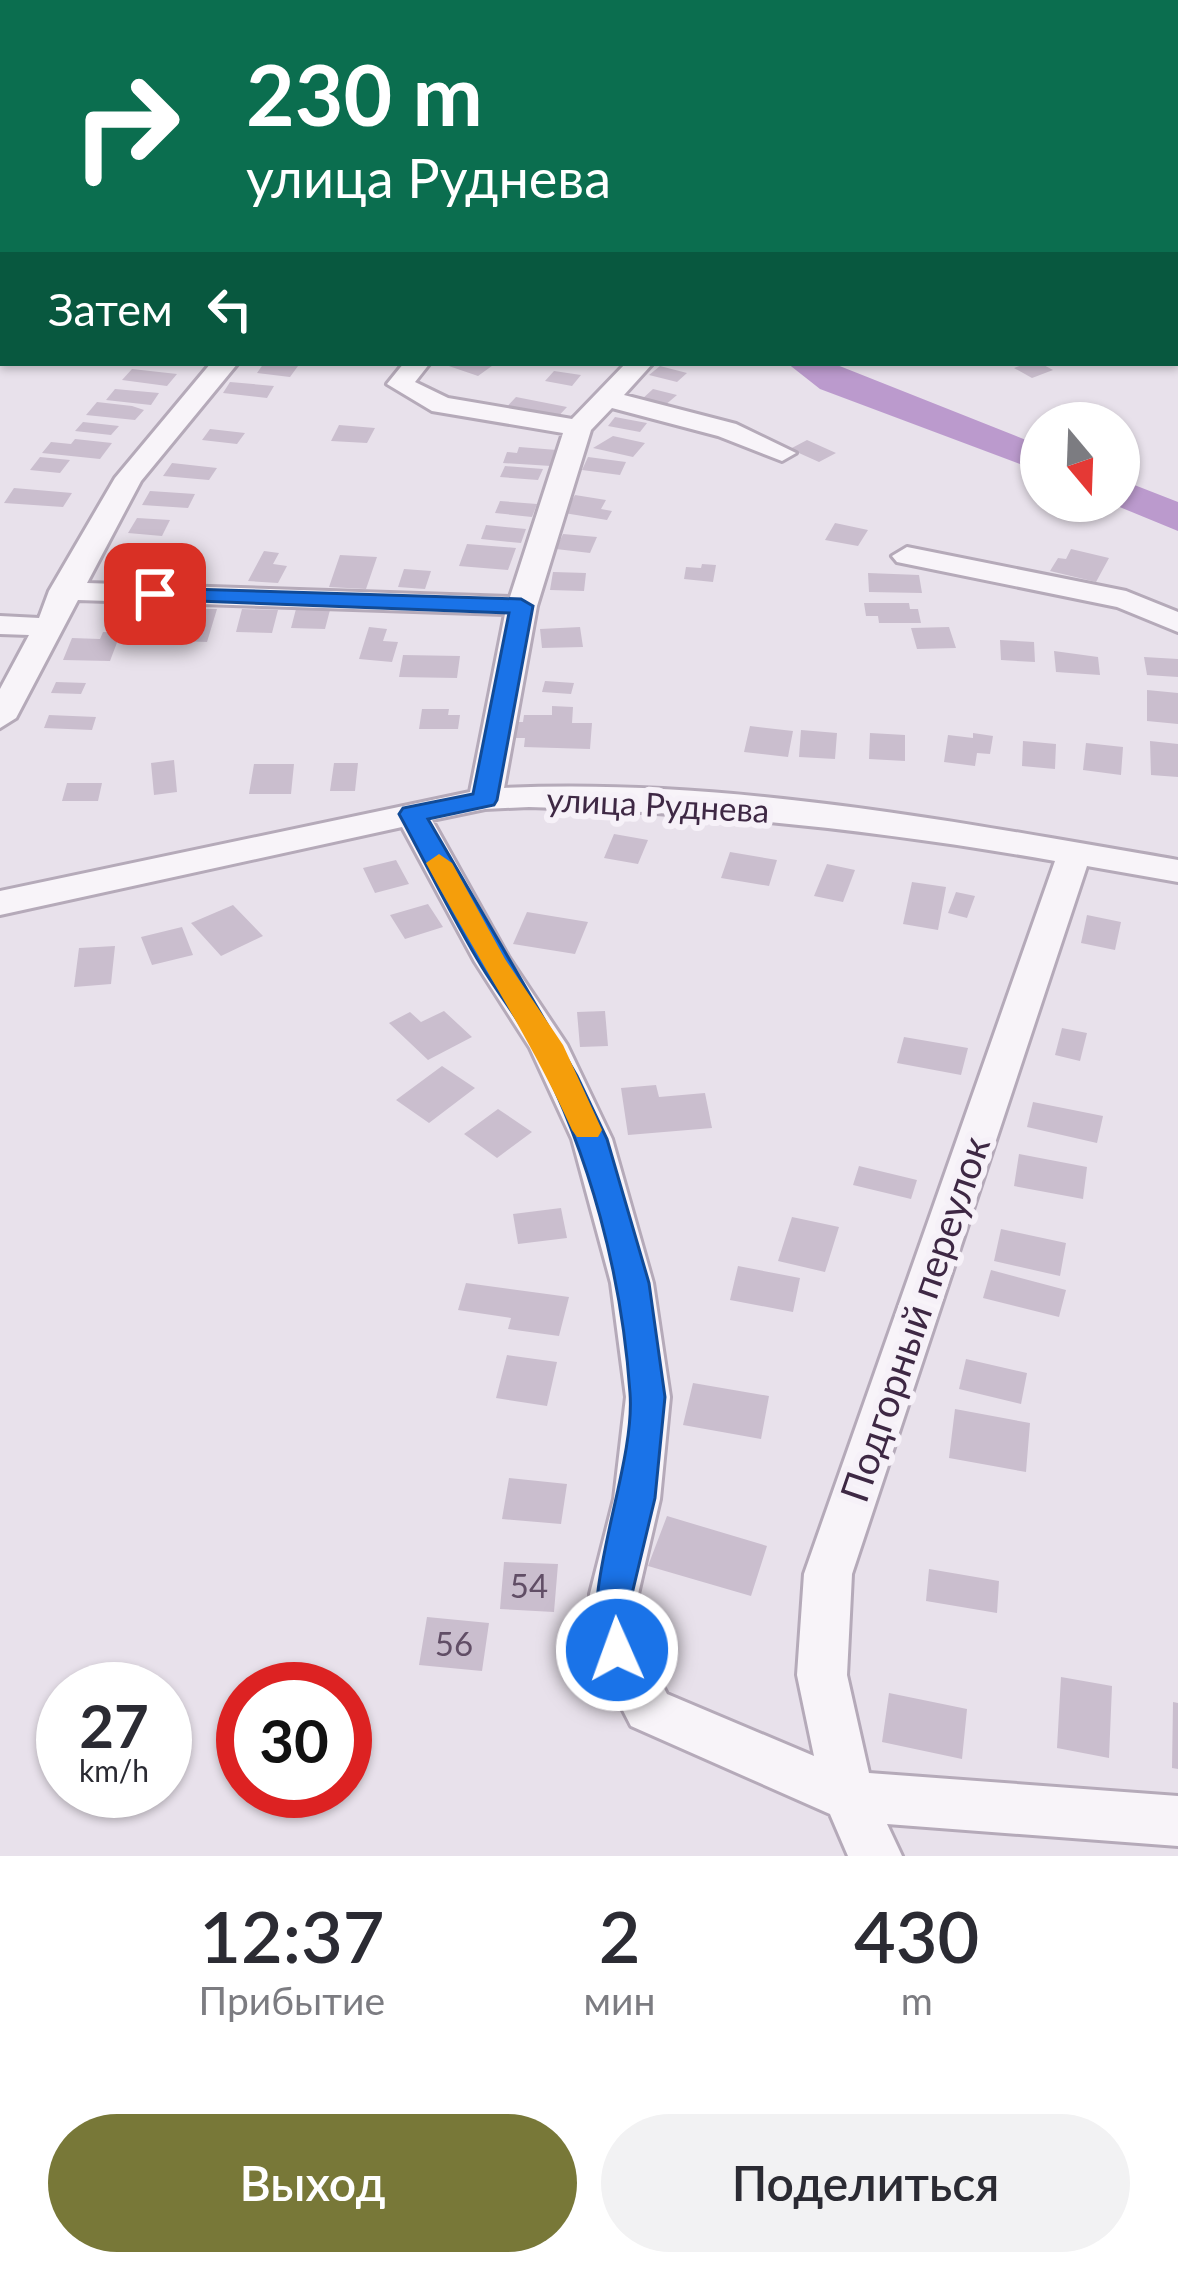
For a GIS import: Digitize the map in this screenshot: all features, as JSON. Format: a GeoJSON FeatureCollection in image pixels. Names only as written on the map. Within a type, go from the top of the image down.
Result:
{"type":"FeatureCollection","features":[{"type":"Feature","properties":{"kind":"street"},"geometry":{"type":"LineString","coordinates":[[0,718],[64,591],[129,478],[222,366]]}},
{"type":"Feature","properties":{"kind":"street"},"geometry":{"type":"LineString","coordinates":[[415,366],[400,384],[441,406],[578,428]]}},
{"type":"Feature","properties":{"kind":"street"},"geometry":{"type":"LineString","coordinates":[[484,800],[521,606],[578,428],[637,366]]}},
{"type":"Feature","properties":{"kind":"street"},"geometry":{"type":"LineString","coordinates":[[606,398],[727,430],[782,453]]}},
{"type":"Feature","properties":{"kind":"street"},"geometry":{"type":"LineString","coordinates":[[907,556],[1126,600],[1178,623]]}},
{"type":"Feature","properties":{"kind":"street"},"geometry":{"type":"LineString","coordinates":[[64,591],[521,606]]}},
{"type":"Feature","properties":{"kind":"street"},"geometry":{"type":"LineString","coordinates":[[0,625],[48,627]]}},
{"type":"Feature","properties":{"kind":"street","name":"улица Руднева"},"geometry":{"type":"LineString","coordinates":[[0,903],[484,800],[683,802],[898,823],[1178,871]]}},
{"type":"Feature","properties":{"kind":"street"},"geometry":{"type":"LineString","coordinates":[[412,814],[493,962],[548,1045],[592,1139],[632,1283],[648,1397],[637,1498],[614,1594],[617,1650],[649,1710],[848,1796],[1178,1822]]}},
{"type":"Feature","properties":{"kind":"street","name":"Подгорный переулок"},"geometry":{"type":"LineString","coordinates":[[874,1856],[848,1796],[822,1676],[829,1574],[1075,852]]}},
{"type":"Feature","properties":{"kind":"building"},"geometry":{"type":"Polygon","coordinates":[[[262,366],[298,366],[290,377],[257,373],[262,366]]]}},
{"type":"Feature","properties":{"kind":"building"},"geometry":{"type":"Polygon","coordinates":[[[449,366],[492,366],[478,376],[449,366]]]}},
{"type":"Feature","properties":{"kind":"building"},"geometry":{"type":"Polygon","coordinates":[[[660,366],[687,373],[677,382],[649,375],[660,366]]]}},
{"type":"Feature","properties":{"kind":"building"},"geometry":{"type":"Polygon","coordinates":[[[1046,366],[1053,370],[1032,378],[1014,368],[1046,366]]]}},
{"type":"Feature","properties":{"kind":"building"},"geometry":{"type":"Polygon","coordinates":[[[132,369],[177,374],[167,386],[122,380],[132,369]]]}},
{"type":"Feature","properties":{"kind":"building"},"geometry":{"type":"Polygon","coordinates":[[[554,371],[581,375],[572,386],[545,381],[554,371]]]}},
{"type":"Feature","properties":{"kind":"building"},"geometry":{"type":"Polygon","coordinates":[[[230,382],[274,386],[267,398],[223,393],[230,382]]]}},
{"type":"Feature","properties":{"kind":"building"},"geometry":{"type":"Polygon","coordinates":[[[115,389],[159,393],[151,405],[106,400],[115,389]]]}},
{"type":"Feature","properties":{"kind":"building"},"geometry":{"type":"Polygon","coordinates":[[[653,389],[677,395],[664,406],[641,400],[653,389]]]}},
{"type":"Feature","properties":{"kind":"building"},"geometry":{"type":"Polygon","coordinates":[[[516,397],[567,407],[554,421],[503,411],[516,397]]]}},
{"type":"Feature","properties":{"kind":"building"},"geometry":{"type":"Polygon","coordinates":[[[97,402],[144,410],[135,420],[86,415],[97,402]]]}},
{"type":"Feature","properties":{"kind":"building"},"geometry":{"type":"Polygon","coordinates":[[[615,417],[647,423],[640,432],[608,426],[615,417]]]}},
{"type":"Feature","properties":{"kind":"building"},"geometry":{"type":"Polygon","coordinates":[[[83,422],[119,426],[111,435],[75,431],[83,422]]]}},
{"type":"Feature","properties":{"kind":"building"},"geometry":{"type":"Polygon","coordinates":[[[339,425],[375,428],[367,443],[331,441],[339,425]]]}},
{"type":"Feature","properties":{"kind":"building"},"geometry":{"type":"Polygon","coordinates":[[[210,429],[245,433],[237,444],[202,440],[210,429]]]}},
{"type":"Feature","properties":{"kind":"building"},"geometry":{"type":"Polygon","coordinates":[[[613,436],[645,443],[633,457],[593,448],[613,436]]]}},
{"type":"Feature","properties":{"kind":"building"},"geometry":{"type":"Polygon","coordinates":[[[75,439],[112,443],[100,459],[42,453],[51,442],[71,444],[75,439]]]}},
{"type":"Feature","properties":{"kind":"building"},"geometry":{"type":"Polygon","coordinates":[[[807,440],[836,453],[819,462],[790,449],[807,440]]]}},
{"type":"Feature","properties":{"kind":"building"},"geometry":{"type":"Polygon","coordinates":[[[519,447],[557,450],[551,466],[503,463],[507,452],[517,453],[519,447]]]}},
{"type":"Feature","properties":{"kind":"building"},"geometry":{"type":"Polygon","coordinates":[[[40,457],[70,460],[60,473],[30,470],[40,457]]]}},
{"type":"Feature","properties":{"kind":"building"},"geometry":{"type":"Polygon","coordinates":[[[588,457],[626,462],[620,475],[582,470],[588,457]]]}},
{"type":"Feature","properties":{"kind":"building"},"geometry":{"type":"Polygon","coordinates":[[[172,463],[217,468],[209,480],[163,476],[172,463]]]}},
{"type":"Feature","properties":{"kind":"building"},"geometry":{"type":"Polygon","coordinates":[[[505,466],[543,469],[538,480],[500,477],[505,466]]]}},
{"type":"Feature","properties":{"kind":"building"},"geometry":{"type":"Polygon","coordinates":[[[14,488],[72,493],[63,507],[4,503],[14,488]]]}},
{"type":"Feature","properties":{"kind":"building"},"geometry":{"type":"Polygon","coordinates":[[[150,491],[195,494],[188,508],[142,505],[150,491]]]}},
{"type":"Feature","properties":{"kind":"building"},"geometry":{"type":"Polygon","coordinates":[[[575,495],[606,500],[601,509],[612,511],[607,520],[564,513],[575,495]]]}},
{"type":"Feature","properties":{"kind":"building"},"geometry":{"type":"Polygon","coordinates":[[[500,501],[537,504],[532,517],[495,513],[500,501]]]}},
{"type":"Feature","properties":{"kind":"building"},"geometry":{"type":"Polygon","coordinates":[[[137,518],[170,520],[162,536],[128,533],[137,518]]]}},
{"type":"Feature","properties":{"kind":"building"},"geometry":{"type":"Polygon","coordinates":[[[835,523],[868,530],[858,546],[825,540],[835,523]]]}},
{"type":"Feature","properties":{"kind":"building"},"geometry":{"type":"Polygon","coordinates":[[[486,525],[526,529],[521,543],[481,539],[486,525]]]}},
{"type":"Feature","properties":{"kind":"building"},"geometry":{"type":"Polygon","coordinates":[[[563,534],[597,537],[590,553],[556,549],[563,534]]]}},
{"type":"Feature","properties":{"kind":"building"},"geometry":{"type":"Polygon","coordinates":[[[467,544],[516,548],[508,570],[459,566],[467,544]]]}},
{"type":"Feature","properties":{"kind":"building"},"geometry":{"type":"Polygon","coordinates":[[[1071,549],[1109,558],[1096,582],[1050,571],[1071,549]]]}},
{"type":"Feature","properties":{"kind":"building"},"geometry":{"type":"Polygon","coordinates":[[[264,551],[279,553],[273,564],[287,566],[278,583],[248,581],[264,551]]]}},
{"type":"Feature","properties":{"kind":"building"},"geometry":{"type":"Polygon","coordinates":[[[340,555],[377,557],[366,589],[329,587],[340,555]]]}},
{"type":"Feature","properties":{"kind":"building"},"geometry":{"type":"Polygon","coordinates":[[[111,563],[175,569],[171,582],[105,581],[111,563]]]}},
{"type":"Feature","properties":{"kind":"building"},"geometry":{"type":"Polygon","coordinates":[[[702,564],[716,565],[713,582],[684,579],[686,567],[701,568],[702,564]]]}},
{"type":"Feature","properties":{"kind":"building"},"geometry":{"type":"Polygon","coordinates":[[[404,569],[431,571],[425,589],[398,587],[404,569]]]}},
{"type":"Feature","properties":{"kind":"building"},"geometry":{"type":"Polygon","coordinates":[[[553,572],[586,573],[584,591],[550,590],[553,572]]]}},
{"type":"Feature","properties":{"kind":"building"},"geometry":{"type":"Polygon","coordinates":[[[868,573],[919,575],[922,593],[869,592],[868,573]]]}},
{"type":"Feature","properties":{"kind":"building"},"geometry":{"type":"Polygon","coordinates":[[[864,603],[909,603],[910,609],[918,609],[921,623],[879,623],[878,616],[866,616],[864,603]]]}},
{"type":"Feature","properties":{"kind":"building"},"geometry":{"type":"Polygon","coordinates":[[[189,609],[217,609],[207,642],[179,641],[189,609]]]}},
{"type":"Feature","properties":{"kind":"building"},"geometry":{"type":"Polygon","coordinates":[[[242,609],[278,610],[272,633],[236,632],[242,609]]]}},
{"type":"Feature","properties":{"kind":"building"},"geometry":{"type":"Polygon","coordinates":[[[296,609],[330,610],[325,629],[291,628],[296,609]]]}},
{"type":"Feature","properties":{"kind":"building"},"geometry":{"type":"Polygon","coordinates":[[[369,627],[387,629],[383,641],[398,642],[392,662],[359,659],[369,627]]]}},
{"type":"Feature","properties":{"kind":"building"},"geometry":{"type":"Polygon","coordinates":[[[580,627],[583,647],[542,648],[540,629],[580,627]]]}},
{"type":"Feature","properties":{"kind":"building"},"geometry":{"type":"Polygon","coordinates":[[[949,627],[956,648],[917,649],[911,628],[949,627]]]}},
{"type":"Feature","properties":{"kind":"building"},"geometry":{"type":"Polygon","coordinates":[[[103,632],[121,632],[110,661],[63,660],[72,638],[100,639],[103,632]]]}},
{"type":"Feature","properties":{"kind":"building"},"geometry":{"type":"Polygon","coordinates":[[[1000,640],[1034,642],[1035,662],[1001,660],[1000,640]]]}},
{"type":"Feature","properties":{"kind":"building"},"geometry":{"type":"Polygon","coordinates":[[[1054,651],[1098,657],[1100,675],[1056,672],[1054,651]]]}},
{"type":"Feature","properties":{"kind":"building"},"geometry":{"type":"Polygon","coordinates":[[[403,655],[460,656],[457,678],[399,677],[403,655]]]}},
{"type":"Feature","properties":{"kind":"building"},"geometry":{"type":"Polygon","coordinates":[[[1144,657],[1178,659],[1178,677],[1147,675],[1144,657]]]}},
{"type":"Feature","properties":{"kind":"building"},"geometry":{"type":"Polygon","coordinates":[[[545,681],[574,683],[571,694],[542,692],[545,681]]]}},
{"type":"Feature","properties":{"kind":"building"},"geometry":{"type":"Polygon","coordinates":[[[56,682],[86,683],[81,694],[51,693],[56,682]]]}},
{"type":"Feature","properties":{"kind":"building"},"geometry":{"type":"Polygon","coordinates":[[[1147,690],[1178,693],[1178,724],[1147,721],[1147,690]]]}},
{"type":"Feature","properties":{"kind":"building"},"geometry":{"type":"Polygon","coordinates":[[[552,706],[573,707],[572,723],[592,723],[590,749],[524,747],[525,738],[512,738],[514,722],[523,722],[524,715],[552,715],[552,706]]]}},
{"type":"Feature","properties":{"kind":"building"},"geometry":{"type":"Polygon","coordinates":[[[422,709],[449,709],[448,715],[460,715],[458,729],[419,729],[422,709]]]}},
{"type":"Feature","properties":{"kind":"building"},"geometry":{"type":"Polygon","coordinates":[[[49,715],[96,717],[92,730],[44,728],[49,715]]]}},
{"type":"Feature","properties":{"kind":"building"},"geometry":{"type":"Polygon","coordinates":[[[750,726],[793,731],[788,757],[744,752],[750,726]]]}},
{"type":"Feature","properties":{"kind":"building"},"geometry":{"type":"Polygon","coordinates":[[[801,730],[837,733],[835,759],[799,757],[801,730]]]}},
{"type":"Feature","properties":{"kind":"building"},"geometry":{"type":"Polygon","coordinates":[[[870,733],[905,735],[905,761],[869,759],[870,733]]]}},
{"type":"Feature","properties":{"kind":"building"},"geometry":{"type":"Polygon","coordinates":[[[973,733],[993,736],[990,754],[977,753],[975,766],[944,762],[948,735],[973,738],[973,733]]]}},
{"type":"Feature","properties":{"kind":"building"},"geometry":{"type":"Polygon","coordinates":[[[1023,741],[1056,744],[1055,769],[1022,766],[1023,741]]]}},
{"type":"Feature","properties":{"kind":"building"},"geometry":{"type":"Polygon","coordinates":[[[1150,741],[1178,744],[1178,777],[1151,775],[1150,741]]]}},
{"type":"Feature","properties":{"kind":"building"},"geometry":{"type":"Polygon","coordinates":[[[1086,743],[1123,747],[1121,775],[1083,770],[1086,743]]]}},
{"type":"Feature","properties":{"kind":"building"},"geometry":{"type":"Polygon","coordinates":[[[174,760],[177,792],[154,795],[151,763],[174,760]]]}},
{"type":"Feature","properties":{"kind":"building"},"geometry":{"type":"Polygon","coordinates":[[[334,763],[358,763],[355,791],[330,791],[334,763]]]}},
{"type":"Feature","properties":{"kind":"building"},"geometry":{"type":"Polygon","coordinates":[[[254,764],[294,764],[291,794],[249,794],[254,764]]]}},
{"type":"Feature","properties":{"kind":"building"},"geometry":{"type":"Polygon","coordinates":[[[67,783],[102,783],[98,801],[62,801],[67,783]]]}},
{"type":"Feature","properties":{"kind":"building"},"geometry":{"type":"Polygon","coordinates":[[[614,834],[648,840],[638,864],[604,858],[614,834]]]}},
{"type":"Feature","properties":{"kind":"building"},"geometry":{"type":"Polygon","coordinates":[[[730,852],[777,860],[769,886],[721,878],[730,852]]]}},
{"type":"Feature","properties":{"kind":"building"},"geometry":{"type":"Polygon","coordinates":[[[396,860],[409,884],[375,893],[363,868],[396,860]]]}},
{"type":"Feature","properties":{"kind":"building"},"geometry":{"type":"Polygon","coordinates":[[[827,864],[855,870],[843,902],[814,896],[827,864]]]}},
{"type":"Feature","properties":{"kind":"building"},"geometry":{"type":"Polygon","coordinates":[[[912,882],[946,887],[938,930],[903,924],[912,882]]]}},
{"type":"Feature","properties":{"kind":"building"},"geometry":{"type":"Polygon","coordinates":[[[956,892],[975,896],[967,918],[948,913],[956,892]]]}},
{"type":"Feature","properties":{"kind":"building"},"geometry":{"type":"Polygon","coordinates":[[[428,904],[443,927],[405,939],[390,915],[428,904]]]}},
{"type":"Feature","properties":{"kind":"building"},"geometry":{"type":"Polygon","coordinates":[[[233,905],[263,936],[221,956],[191,923],[233,905]]]}},
{"type":"Feature","properties":{"kind":"building"},"geometry":{"type":"Polygon","coordinates":[[[527,912],[588,922],[575,954],[513,944],[527,912]]]}},
{"type":"Feature","properties":{"kind":"building"},"geometry":{"type":"Polygon","coordinates":[[[1087,915],[1121,922],[1115,950],[1081,943],[1087,915]]]}},
{"type":"Feature","properties":{"kind":"building"},"geometry":{"type":"Polygon","coordinates":[[[182,927],[193,955],[152,965],[141,937],[182,927]]]}},
{"type":"Feature","properties":{"kind":"building"},"geometry":{"type":"Polygon","coordinates":[[[115,946],[111,984],[74,987],[79,948],[115,946]]]}},
{"type":"Feature","properties":{"kind":"building"},"geometry":{"type":"Polygon","coordinates":[[[444,1011],[472,1037],[428,1060],[389,1023],[410,1012],[421,1022],[444,1011]]]}},
{"type":"Feature","properties":{"kind":"building"},"geometry":{"type":"Polygon","coordinates":[[[605,1011],[608,1046],[580,1047],[577,1012],[605,1011]]]}},
{"type":"Feature","properties":{"kind":"building"},"geometry":{"type":"Polygon","coordinates":[[[1062,1028],[1087,1033],[1080,1061],[1055,1055],[1062,1028]]]}},
{"type":"Feature","properties":{"kind":"building"},"geometry":{"type":"Polygon","coordinates":[[[904,1037],[968,1048],[961,1075],[897,1063],[904,1037]]]}},
{"type":"Feature","properties":{"kind":"building"},"geometry":{"type":"Polygon","coordinates":[[[442,1066],[475,1088],[429,1123],[396,1100],[442,1066]]]}},
{"type":"Feature","properties":{"kind":"building"},"geometry":{"type":"Polygon","coordinates":[[[656,1085],[659,1097],[705,1093],[712,1128],[628,1135],[621,1088],[656,1085]]]}},
{"type":"Feature","properties":{"kind":"building"},"geometry":{"type":"Polygon","coordinates":[[[1033,1102],[1103,1116],[1097,1143],[1027,1127],[1033,1102]]]}},
{"type":"Feature","properties":{"kind":"building"},"geometry":{"type":"Polygon","coordinates":[[[498,1109],[532,1132],[497,1158],[464,1134],[498,1109]]]}},
{"type":"Feature","properties":{"kind":"building"},"geometry":{"type":"Polygon","coordinates":[[[1019,1154],[1087,1167],[1083,1199],[1014,1186],[1019,1154]]]}},
{"type":"Feature","properties":{"kind":"building"},"geometry":{"type":"Polygon","coordinates":[[[859,1166],[917,1180],[911,1199],[853,1185],[859,1166]]]}},
{"type":"Feature","properties":{"kind":"building"},"geometry":{"type":"Polygon","coordinates":[[[561,1208],[567,1238],[518,1244],[513,1214],[561,1208]]]}},
{"type":"Feature","properties":{"kind":"building"},"geometry":{"type":"Polygon","coordinates":[[[792,1217],[839,1227],[825,1272],[778,1261],[792,1217]]]}},
{"type":"Feature","properties":{"kind":"building"},"geometry":{"type":"Polygon","coordinates":[[[1001,1229],[1066,1243],[1060,1276],[994,1261],[1001,1229]]]}},
{"type":"Feature","properties":{"kind":"building"},"geometry":{"type":"Polygon","coordinates":[[[738,1266],[800,1278],[793,1312],[730,1300],[738,1266]]]}},
{"type":"Feature","properties":{"kind":"building"},"geometry":{"type":"Polygon","coordinates":[[[991,1270],[1066,1290],[1059,1317],[983,1298],[991,1270]]]}},
{"type":"Feature","properties":{"kind":"building"},"geometry":{"type":"Polygon","coordinates":[[[466,1283],[569,1297],[559,1336],[508,1329],[511,1318],[458,1310],[466,1283]]]}},
{"type":"Feature","properties":{"kind":"building"},"geometry":{"type":"Polygon","coordinates":[[[507,1355],[557,1362],[547,1406],[496,1398],[507,1355]]]}},
{"type":"Feature","properties":{"kind":"building"},"geometry":{"type":"Polygon","coordinates":[[[966,1359],[1027,1373],[1021,1404],[959,1389],[966,1359]]]}},
{"type":"Feature","properties":{"kind":"building"},"geometry":{"type":"Polygon","coordinates":[[[693,1383],[769,1396],[761,1439],[683,1425],[693,1383]]]}},
{"type":"Feature","properties":{"kind":"building"},"geometry":{"type":"Polygon","coordinates":[[[955,1409],[1030,1423],[1026,1472],[949,1458],[955,1409]]]}},
{"type":"Feature","properties":{"kind":"building"},"geometry":{"type":"Polygon","coordinates":[[[509,1478],[567,1484],[561,1524],[502,1519],[509,1478]]]}},
{"type":"Feature","properties":{"kind":"building"},"geometry":{"type":"Polygon","coordinates":[[[667,1516],[767,1546],[751,1596],[648,1566],[667,1516]]]}},
{"type":"Feature","properties":{"kind":"building"},"geometry":{"type":"Polygon","coordinates":[[[504,1562],[558,1564],[554,1612],[500,1609],[504,1562]]]}},
{"type":"Feature","properties":{"kind":"building"},"geometry":{"type":"Polygon","coordinates":[[[929,1569],[999,1581],[997,1613],[926,1601],[929,1569]]]}},
{"type":"Feature","properties":{"kind":"building"},"geometry":{"type":"Polygon","coordinates":[[[427,1617],[489,1623],[482,1671],[419,1665],[427,1617]]]}},
{"type":"Feature","properties":{"kind":"building"},"geometry":{"type":"Polygon","coordinates":[[[1061,1677],[1112,1686],[1109,1758],[1057,1748],[1061,1677]]]}},
{"type":"Feature","properties":{"kind":"building"},"geometry":{"type":"Polygon","coordinates":[[[889,1693],[967,1709],[962,1759],[882,1742],[889,1693]]]}},
{"type":"Feature","properties":{"kind":"building"},"geometry":{"type":"Polygon","coordinates":[[[1173,1702],[1178,1703],[1178,1769],[1172,1768],[1173,1702]]]}},
{"type":"Feature","properties":{"kind":"waterway"},"geometry":{"type":"LineString","coordinates":[[811,366],[834,381],[1020,452]]}},
{"type":"Feature","properties":{"kind":"waterway"},"geometry":{"type":"LineString","coordinates":[[1140,501],[1178,518]]}},
{"type":"Feature","properties":{"kind":"slow traffic"},"geometry":{"type":"LineString","coordinates":[[439,863],[493,962],[548,1045],[587,1130]]}},
{"type":"Feature","properties":{"kind":"route"},"geometry":{"type":"LineString","coordinates":[[155,594],[521,606],[484,800],[412,814],[493,962],[563,1076],[592,1139],[632,1283],[648,1397],[637,1498],[614,1594],[617,1650]]}}]}
